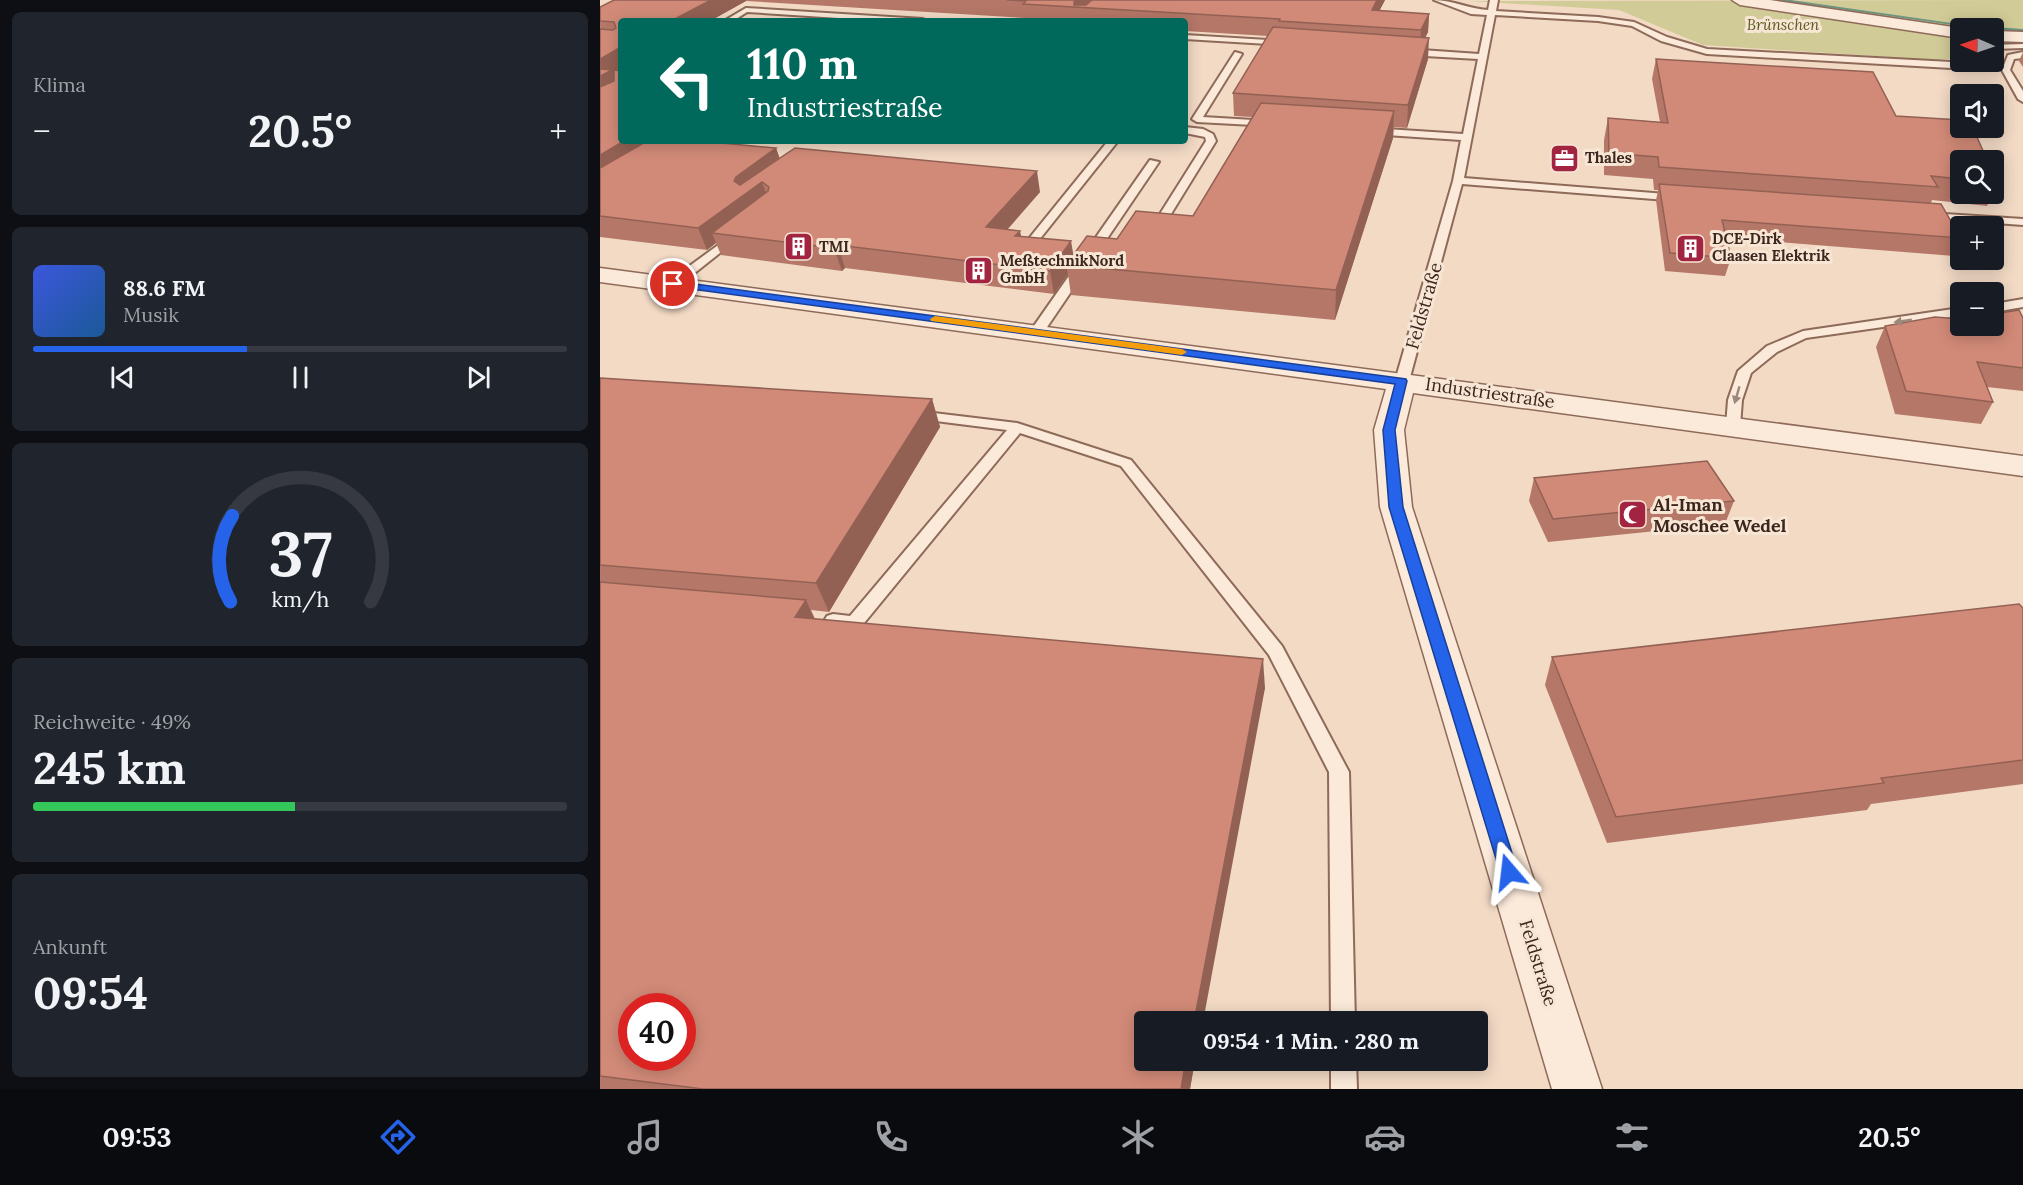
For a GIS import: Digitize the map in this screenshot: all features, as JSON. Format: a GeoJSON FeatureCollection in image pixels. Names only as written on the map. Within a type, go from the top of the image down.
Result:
{"type":"FeatureCollection","features":[{"type":"Feature","properties":{"kind":"street"},"geometry":{"type":"LineString","coordinates":[[1740,0],[1950,32]]}},
{"type":"Feature","properties":{"kind":"street"},"geometry":{"type":"LineString","coordinates":[[2004,39],[2023,37]]}},
{"type":"Feature","properties":{"kind":"street","name":"Industriestraße"},"geometry":{"type":"LineString","coordinates":[[600,275],[2023,465]]}},
{"type":"Feature","properties":{"kind":"street","name":"Feldstraße"},"geometry":{"type":"LineString","coordinates":[[1402,381],[1389,430],[1396,507],[1577,1089]]}},
{"type":"Feature","properties":{"kind":"lane"},"geometry":{"type":"LineString","coordinates":[[1438,0],[1447,5],[1474,12],[1492,5],[1634,24],[1664,39],[1707,51],[1950,65]]}},
{"type":"Feature","properties":{"kind":"lane","name":"Feldstraße"},"geometry":{"type":"LineString","coordinates":[[1402,381],[1458,181],[1492,5]]}},
{"type":"Feature","properties":{"kind":"lane"},"geometry":{"type":"LineString","coordinates":[[733,18],[746,10],[875,18]]}},
{"type":"Feature","properties":{"kind":"lane"},"geometry":{"type":"LineString","coordinates":[[1190,39],[1291,44]]}},
{"type":"Feature","properties":{"kind":"lane"},"geometry":{"type":"LineString","coordinates":[[2004,42],[2023,46]]}},
{"type":"Feature","properties":{"kind":"lane"},"geometry":{"type":"LineString","coordinates":[[1398,51],[1481,57]]}},
{"type":"Feature","properties":{"kind":"lane"},"geometry":{"type":"LineString","coordinates":[[1238,54],[1197,119],[1280,124]]}},
{"type":"Feature","properties":{"kind":"lane"},"geometry":{"type":"LineString","coordinates":[[2023,55],[2011,57],[2006,70],[2023,99]]}},
{"type":"Feature","properties":{"kind":"lane"},"geometry":{"type":"LineString","coordinates":[[1159,225],[1211,141],[1210,136],[1203,132],[1188,130]]}},
{"type":"Feature","properties":{"kind":"lane"},"geometry":{"type":"LineString","coordinates":[[1361,130],[1467,137]]}},
{"type":"Feature","properties":{"kind":"lane"},"geometry":{"type":"LineString","coordinates":[[1031,243],[1111,144]]}},
{"type":"Feature","properties":{"kind":"lane"},"geometry":{"type":"LineString","coordinates":[[1036,333],[1155,162]]}},
{"type":"Feature","properties":{"kind":"lane"},"geometry":{"type":"LineString","coordinates":[[1458,181],[1687,199]]}},
{"type":"Feature","properties":{"kind":"lane"},"geometry":{"type":"LineString","coordinates":[[1507,198],[1509,185]]}},
{"type":"Feature","properties":{"kind":"lane"},"geometry":{"type":"LineString","coordinates":[[1572,191],[1572,203]]}},
{"type":"Feature","properties":{"kind":"lane"},"geometry":{"type":"LineString","coordinates":[[1919,215],[2023,222]]}},
{"type":"Feature","properties":{"kind":"lane"},"geometry":{"type":"LineString","coordinates":[[673,284],[744,230]]}},
{"type":"Feature","properties":{"kind":"lane"},"geometry":{"type":"LineString","coordinates":[[2004,306],[2023,303]]}},
{"type":"Feature","properties":{"kind":"lane"},"geometry":{"type":"LineString","coordinates":[[1733,426],[1735,400],[1745,371],[1772,349],[1803,335],[1950,313]]}},
{"type":"Feature","properties":{"kind":"lane"},"geometry":{"type":"LineString","coordinates":[[898,413],[1017,427],[1126,463],[1276,651],[1339,772],[1343,1011]]}},
{"type":"Feature","properties":{"kind":"lane"},"geometry":{"type":"LineString","coordinates":[[819,620],[854,623],[1017,427]]}},
{"type":"Feature","properties":{"kind":"lane"},"geometry":{"type":"LineString","coordinates":[[1343,1071],[1344,1089]]}},
{"type":"Feature","properties":{"kind":"green space","name":"Brünschen"},"geometry":{"type":"Polygon","coordinates":[[[2023,0],[2023,37],[2004,36],[2004,18],[1950,18],[1950,59],[1936,60],[1703,45],[1619,10],[1469,1],[2023,0]]]}},
{"type":"Feature","properties":{"kind":"building"},"geometry":{"type":"Polygon","coordinates":[[[614,0],[711,0],[677,18],[618,18],[618,49],[600,59],[600,29],[613,30],[616,28],[614,22],[600,21],[600,7],[614,0]]]}},
{"type":"Feature","properties":{"kind":"building"},"geometry":{"type":"Polygon","coordinates":[[[1007,0],[1076,0],[1074,5],[1086,5],[1092,0],[1377,0],[1372,10],[1429,14],[1421,30],[1023,4],[1026,1],[1007,0]]]}},
{"type":"Feature","properties":{"kind":"building"},"geometry":{"type":"Polygon","coordinates":[[[1273,27],[1429,38],[1408,105],[1233,93],[1273,27]]]}},
{"type":"Feature","properties":{"kind":"building"},"geometry":{"type":"Polygon","coordinates":[[[1656,59],[1873,72],[1896,116],[1950,119],[1950,138],[1977,138],[1983,150],[1950,150],[1950,178],[1931,176],[1938,187],[1659,167],[1658,157],[1609,153],[1608,118],[1668,123],[1656,59]]]}},
{"type":"Feature","properties":{"kind":"building"},"geometry":{"type":"Polygon","coordinates":[[[600,69],[612,70],[600,76],[600,69]]]}},
{"type":"Feature","properties":{"kind":"building"},"geometry":{"type":"Polygon","coordinates":[[[614,70],[618,71],[619,144],[600,155],[600,87],[614,81],[614,70]]]}},
{"type":"Feature","properties":{"kind":"building"},"geometry":{"type":"Polygon","coordinates":[[[1261,103],[1394,111],[1336,290],[1066,265],[1087,236],[1117,239],[1136,211],[1193,216],[1261,103]]]}},
{"type":"Feature","properties":{"kind":"building"},"geometry":{"type":"Polygon","coordinates":[[[642,144],[733,144],[776,148],[736,177],[734,181],[740,185],[795,148],[1037,171],[986,227],[1020,231],[1015,236],[1071,241],[1050,271],[838,245],[834,248],[712,233],[768,191],[769,187],[762,182],[698,228],[600,216],[600,168],[642,144]]]}},
{"type":"Feature","properties":{"kind":"building"},"geometry":{"type":"Polygon","coordinates":[[[1659,184],[1941,204],[1950,220],[1950,237],[1722,220],[1731,258],[1670,253],[1659,184]]]}},
{"type":"Feature","properties":{"kind":"building"},"geometry":{"type":"Polygon","coordinates":[[[2019,310],[2023,318],[2023,368],[1977,362],[1993,402],[1906,391],[1885,326],[1935,317],[1950,318],[1950,336],[2004,336],[2004,312],[2019,310]]]}},
{"type":"Feature","properties":{"kind":"building"},"geometry":{"type":"Polygon","coordinates":[[[600,378],[932,399],[816,583],[600,565],[600,378]]]}},
{"type":"Feature","properties":{"kind":"building"},"geometry":{"type":"Polygon","coordinates":[[[1707,461],[1734,501],[1553,519],[1534,478],[1707,461]]]}},
{"type":"Feature","properties":{"kind":"building"},"geometry":{"type":"Polygon","coordinates":[[[600,582],[806,600],[795,617],[1263,659],[1196,1011],[1134,1011],[1134,1071],[1184,1071],[1181,1089],[703,1089],[600,1076],[600,582]]]}},
{"type":"Feature","properties":{"kind":"building"},"geometry":{"type":"Polygon","coordinates":[[[2019,604],[2023,608],[2023,760],[1881,778],[1884,783],[1616,817],[1552,657],[2019,604]]]}},
{"type":"Feature","properties":{"kind":"waterway"},"geometry":{"type":"LineString","coordinates":[[1779,0],[1950,23]]}},
{"type":"Feature","properties":{"kind":"waterway"},"geometry":{"type":"LineString","coordinates":[[2004,30],[2023,31]]}},
{"type":"Feature","properties":{"kind":"slow traffic"},"geometry":{"type":"LineString","coordinates":[[935,319],[1182,352]]}},
{"type":"Feature","properties":{"kind":"place","name":"Thales"},"geometry":{"type":"Point","coordinates":[1564,158]}},
{"type":"Feature","properties":{"kind":"place","name":"TMI"},"geometry":{"type":"Point","coordinates":[798,247]}},
{"type":"Feature","properties":{"kind":"place","name":"DCE-Dirk Claasen Elektrik"},"geometry":{"type":"Point","coordinates":[1691,248]}},
{"type":"Feature","properties":{"kind":"place","name":"MeßtechnikNord GmbH"},"geometry":{"type":"Point","coordinates":[979,270]}},
{"type":"Feature","properties":{"kind":"place","name":"Al-Iman Moschee Wedel"},"geometry":{"type":"Point","coordinates":[1632,515]}},
{"type":"Feature","properties":{"kind":"route"},"geometry":{"type":"LineString","coordinates":[[673,284],[1402,381],[1389,430],[1396,507],[1509,872]]}}]}
